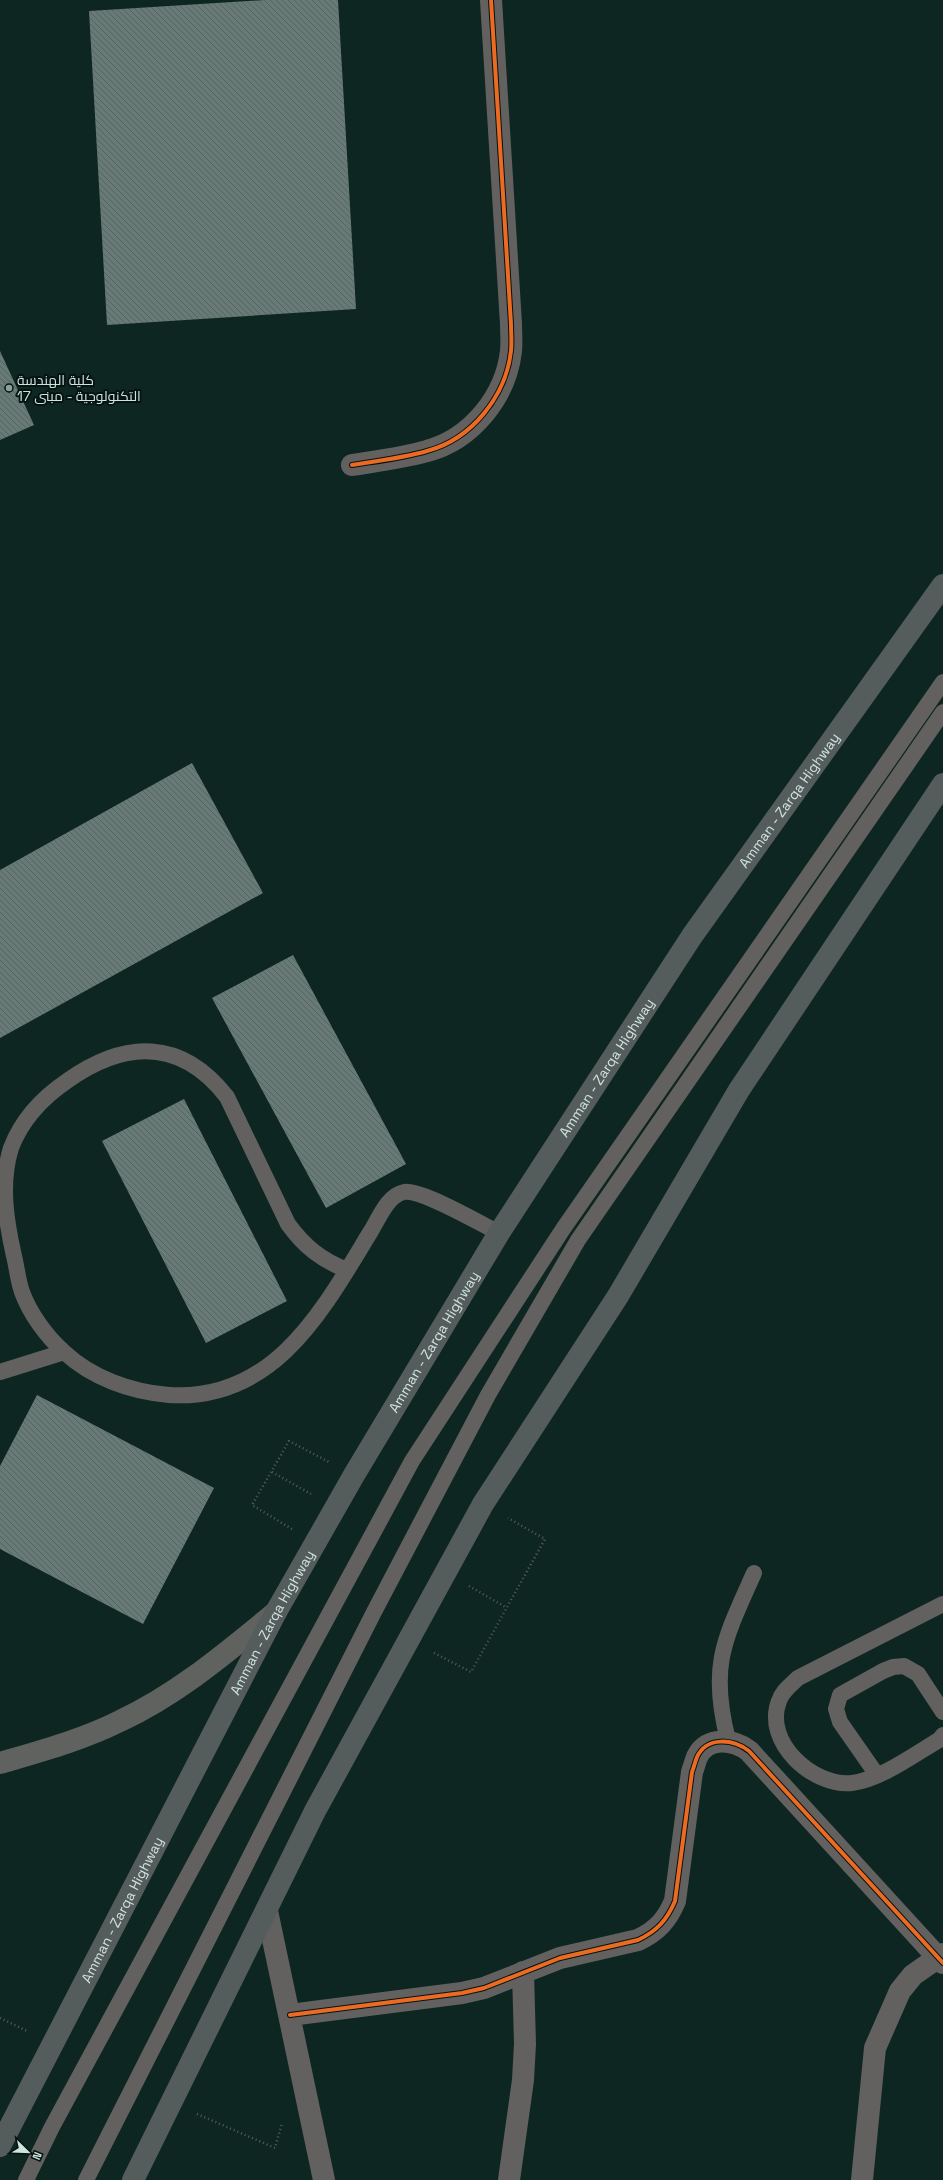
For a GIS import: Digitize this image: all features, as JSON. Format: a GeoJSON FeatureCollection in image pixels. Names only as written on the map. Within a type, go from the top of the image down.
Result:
{"type":"FeatureCollection","features":[{"type":"Feature","properties":{"kind":"highway","name":"Amman - Zarqa Highway"},"geometry":{"type":"LineString","coordinates":[[0,2146],[276,1612],[354,1476],[499,1233],[692,936],[943,585]]}},
{"type":"Feature","properties":{"kind":"highway"},"geometry":{"type":"LineString","coordinates":[[133,2180],[315,1811],[484,1504],[618,1296],[739,1090],[943,784]]}},
{"type":"Feature","properties":{"kind":"main road"},"geometry":{"type":"LineString","coordinates":[[0,1763],[61,1746],[120,1721],[177,1689],[229,1651],[276,1612]]}},
{"type":"Feature","properties":{"kind":"street"},"geometry":{"type":"LineString","coordinates":[[352,465],[428,451],[453,440],[475,424],[493,403],[505,378],[511,351],[511,324],[491,0]]}},
{"type":"Feature","properties":{"kind":"street"},"geometry":{"type":"LineString","coordinates":[[290,2015],[462,1994],[484,1988],[560,1958],[638,1940],[650,1934],[661,1925],[670,1914],[675,1901],[692,1772],[698,1756],[711,1744],[728,1740],[739,1744],[748,1751],[941,1958],[913,1975],[900,1991],[875,2048],[862,2180]]}},
{"type":"Feature","properties":{"kind":"street"},"geometry":{"type":"LineString","coordinates":[[267,1911],[324,2180]]}},
{"type":"Feature","properties":{"kind":"street"},"geometry":{"type":"LineString","coordinates":[[509,2180],[523,2080],[525,2044],[523,1972]]}},
{"type":"Feature","properties":{"kind":"lane"},"geometry":{"type":"LineString","coordinates":[[26,2180],[52,2127],[412,1461],[563,1229],[943,682]]}},
{"type":"Feature","properties":{"kind":"lane"},"geometry":{"type":"LineString","coordinates":[[86,2180],[374,1612],[488,1395],[570,1253],[865,822],[943,712]]}},
{"type":"Feature","properties":{"kind":"lane"},"geometry":{"type":"LineString","coordinates":[[347,1270],[330,1263],[314,1253],[300,1240],[288,1224],[227,1097],[216,1083],[188,1062],[170,1055],[152,1051],[133,1051],[115,1054],[83,1070],[53,1091],[35,1107],[21,1127],[11,1148],[6,1165],[4,1182],[5,1217],[23,1293],[40,1325],[64,1352],[94,1373],[127,1387],[153,1394],[200,1394],[224,1389],[251,1376],[276,1359],[299,1339],[318,1316],[347,1270],[388,1203],[400,1193],[416,1192],[499,1233]]}},
{"type":"Feature","properties":{"kind":"lane"},"geometry":{"type":"LineString","coordinates":[[0,1372],[64,1352]]}},
{"type":"Feature","properties":{"kind":"lane"},"geometry":{"type":"LineString","coordinates":[[728,1740],[721,1713],[718,1685],[720,1657],[728,1631],[754,1573]]}},
{"type":"Feature","properties":{"kind":"lane"},"geometry":{"type":"LineString","coordinates":[[943,1604],[798,1678],[787,1688],[779,1700],[775,1715],[777,1730],[783,1744],[800,1764],[823,1778],[843,1783],[866,1780],[940,1740],[943,1735]]}},
{"type":"Feature","properties":{"kind":"lane"},"geometry":{"type":"LineString","coordinates":[[876,1775],[840,1722],[836,1709],[840,1695],[883,1671],[893,1667],[904,1666],[918,1674],[943,1712]]}},
{"type":"Feature","properties":{"kind":"path"},"geometry":{"type":"LineString","coordinates":[[315,1543],[252,1505],[289,1441],[354,1476]]}},
{"type":"Feature","properties":{"kind":"path"},"geometry":{"type":"LineString","coordinates":[[409,1639],[471,1672],[545,1539],[484,1504]]}},
{"type":"Feature","properties":{"kind":"building"},"geometry":{"type":"Polygon","coordinates":[[[265,0],[338,0],[356,309],[107,325],[89,11],[265,0]]]}},
{"type":"Feature","properties":{"kind":"building","name":"كلية الهندسة التكنولوجية - مبنى 17"},"geometry":{"type":"Polygon","coordinates":[[[0,351],[34,425],[0,440],[0,351]]]}},
{"type":"Feature","properties":{"kind":"building"},"geometry":{"type":"Polygon","coordinates":[[[192,763],[263,893],[0,1038],[0,870],[192,763]]]}},
{"type":"Feature","properties":{"kind":"building"},"geometry":{"type":"Polygon","coordinates":[[[293,955],[406,1164],[326,1208],[212,998],[293,955]]]}},
{"type":"Feature","properties":{"kind":"building"},"geometry":{"type":"Polygon","coordinates":[[[184,1099],[287,1301],[206,1343],[102,1141],[184,1099]]]}},
{"type":"Feature","properties":{"kind":"building"},"geometry":{"type":"Polygon","coordinates":[[[37,1395],[214,1488],[143,1624],[0,1549],[0,1466],[37,1395]]]}},
{"type":"Feature","properties":{"kind":"cycle path"},"geometry":{"type":"LineString","coordinates":[[352,465],[427,451],[458,437],[472,426],[484,413],[494,399],[508,368],[511,348],[511,324],[491,0]]}},
{"type":"Feature","properties":{"kind":"cycle path"},"geometry":{"type":"LineString","coordinates":[[290,2015],[462,1993],[484,1988],[560,1958],[638,1940],[645,1937],[661,1924],[669,1914],[675,1901],[692,1772],[696,1759],[701,1750],[714,1743],[721,1742],[736,1744],[749,1751],[943,1963]]}},
{"type":"Feature","properties":{"kind":"place","name":"كلية الهندسة التكنولوجية - مبنى 17"},"geometry":{"type":"Point","coordinates":[9,388]}}]}
